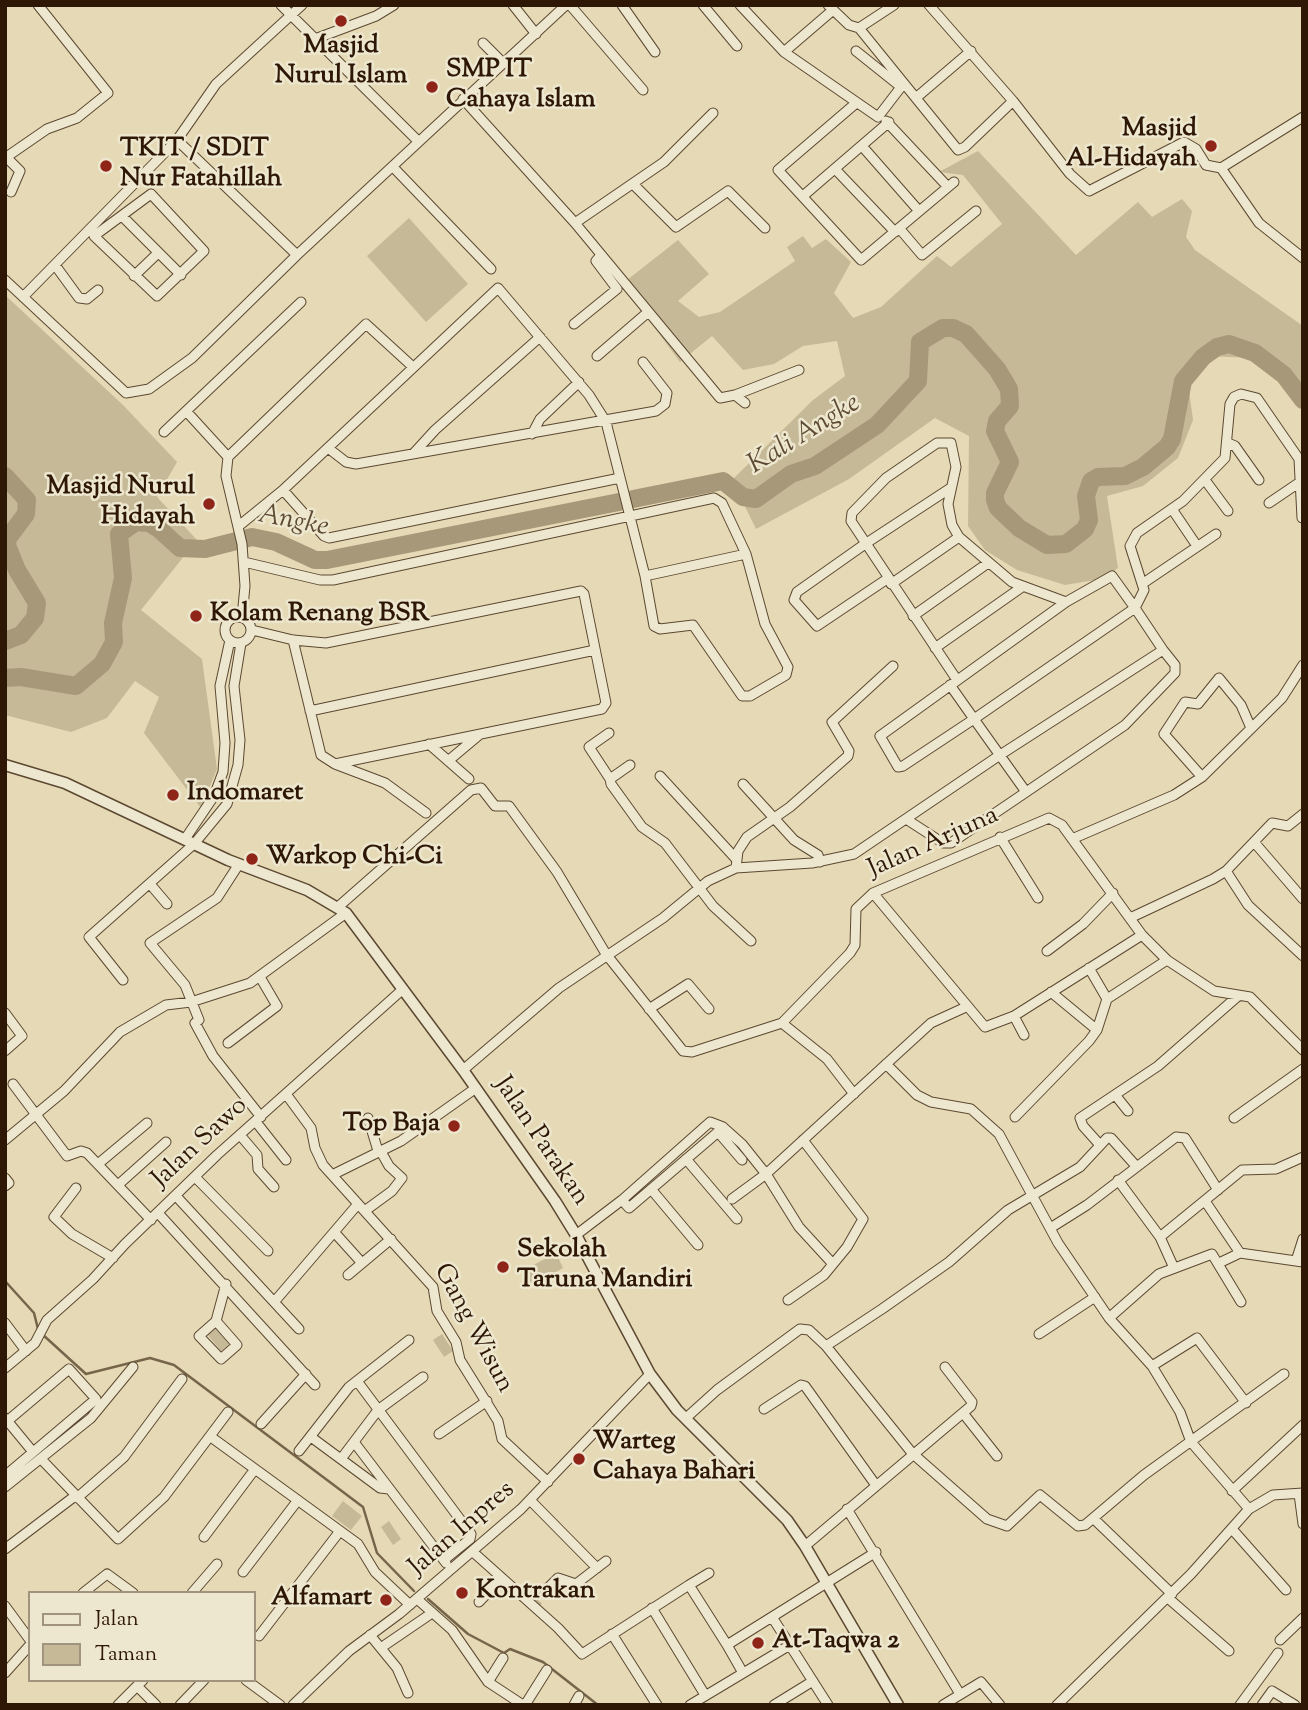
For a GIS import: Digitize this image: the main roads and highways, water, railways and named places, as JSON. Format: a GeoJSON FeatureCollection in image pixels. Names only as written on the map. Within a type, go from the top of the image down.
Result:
{"type":"FeatureCollection","features":[{"type":"Feature","properties":{"kind":"waterway","name":"Kali Angke"},"geometry":{"type":"LineString","coordinates":[[633,499],[723,481],[743,497],[756,499],[791,474],[815,466],[877,425],[918,381],[920,342],[943,328],[953,328],[966,334],[997,369],[1009,389],[1010,406],[997,421],[995,431],[1010,462],[995,493],[995,500],[998,508],[1019,528],[1047,545],[1066,544],[1085,529],[1089,520],[1086,496],[1091,481],[1098,477],[1125,476],[1143,467],[1167,447],[1172,439],[1183,381],[1203,357],[1217,347],[1229,344],[1255,353],[1284,375],[1303,400]]}},
{"type":"Feature","properties":{"kind":"waterway","name":"Angke"},"geometry":{"type":"LineString","coordinates":[[5,476],[27,500],[26,514],[8,538],[7,545],[17,570],[37,603],[35,618],[21,635],[5,641]]}},
{"type":"Feature","properties":{"kind":"waterway","name":"Angke"},"geometry":{"type":"LineString","coordinates":[[5,678],[21,677],[76,686],[102,664],[114,642],[113,623],[123,578],[119,534],[136,522],[149,523],[180,548],[205,549],[252,537],[276,542],[315,560],[327,560],[619,502]]}},
{"type":"Feature","properties":{"kind":"waterway"},"geometry":{"type":"LineString","coordinates":[[5,1281],[34,1313],[38,1329]]}},
{"type":"Feature","properties":{"kind":"waterway"},"geometry":{"type":"LineString","coordinates":[[42,1334],[86,1374],[150,1358],[174,1365],[363,1507],[377,1553],[414,1591]]}},
{"type":"Feature","properties":{"kind":"waterway"},"geometry":{"type":"LineString","coordinates":[[428,1599],[468,1634],[504,1653],[510,1649],[543,1662],[598,1705]]}},
{"type":"Feature","properties":{"kind":"tunnel"},"geometry":{"type":"LineString","coordinates":[[533,1608],[546,1590]]}},
{"type":"Feature","properties":{"kind":"place","name":"Masjid Nurul Islam"},"geometry":{"type":"Point","coordinates":[341,21]}},
{"type":"Feature","properties":{"kind":"place","name":"SMP IT Cahaya Islam"},"geometry":{"type":"Point","coordinates":[432,87]}},
{"type":"Feature","properties":{"kind":"place","name":"Masjid Al-Hidayah"},"geometry":{"type":"Point","coordinates":[1211,146]}},
{"type":"Feature","properties":{"kind":"place","name":"TKIT / SDIT Nur Fatahillah"},"geometry":{"type":"Point","coordinates":[106,166]}},
{"type":"Feature","properties":{"kind":"place","name":"Masjid Nurul Hidayah"},"geometry":{"type":"Point","coordinates":[209,504]}},
{"type":"Feature","properties":{"kind":"place","name":"Kolam Renang BSR"},"geometry":{"type":"Point","coordinates":[196,616]}},
{"type":"Feature","properties":{"kind":"place","name":"Indomaret"},"geometry":{"type":"Point","coordinates":[173,795]}},
{"type":"Feature","properties":{"kind":"place","name":"Warkop Chi-Ci"},"geometry":{"type":"Point","coordinates":[252,859]}},
{"type":"Feature","properties":{"kind":"place","name":"Top Baja"},"geometry":{"type":"Point","coordinates":[454,1126]}},
{"type":"Feature","properties":{"kind":"place","name":"Sekolah Taruna Mandiri"},"geometry":{"type":"Point","coordinates":[503,1267]}},
{"type":"Feature","properties":{"kind":"place","name":"Warteg Cahaya Bahari"},"geometry":{"type":"Point","coordinates":[579,1459]}},
{"type":"Feature","properties":{"kind":"place","name":"Kontrakan"},"geometry":{"type":"Point","coordinates":[462,1593]}},
{"type":"Feature","properties":{"kind":"place","name":"Alfamart"},"geometry":{"type":"Point","coordinates":[386,1600]}},
{"type":"Feature","properties":{"kind":"place","name":"At-Taqwa 2"},"geometry":{"type":"Point","coordinates":[758,1643]}}]}
